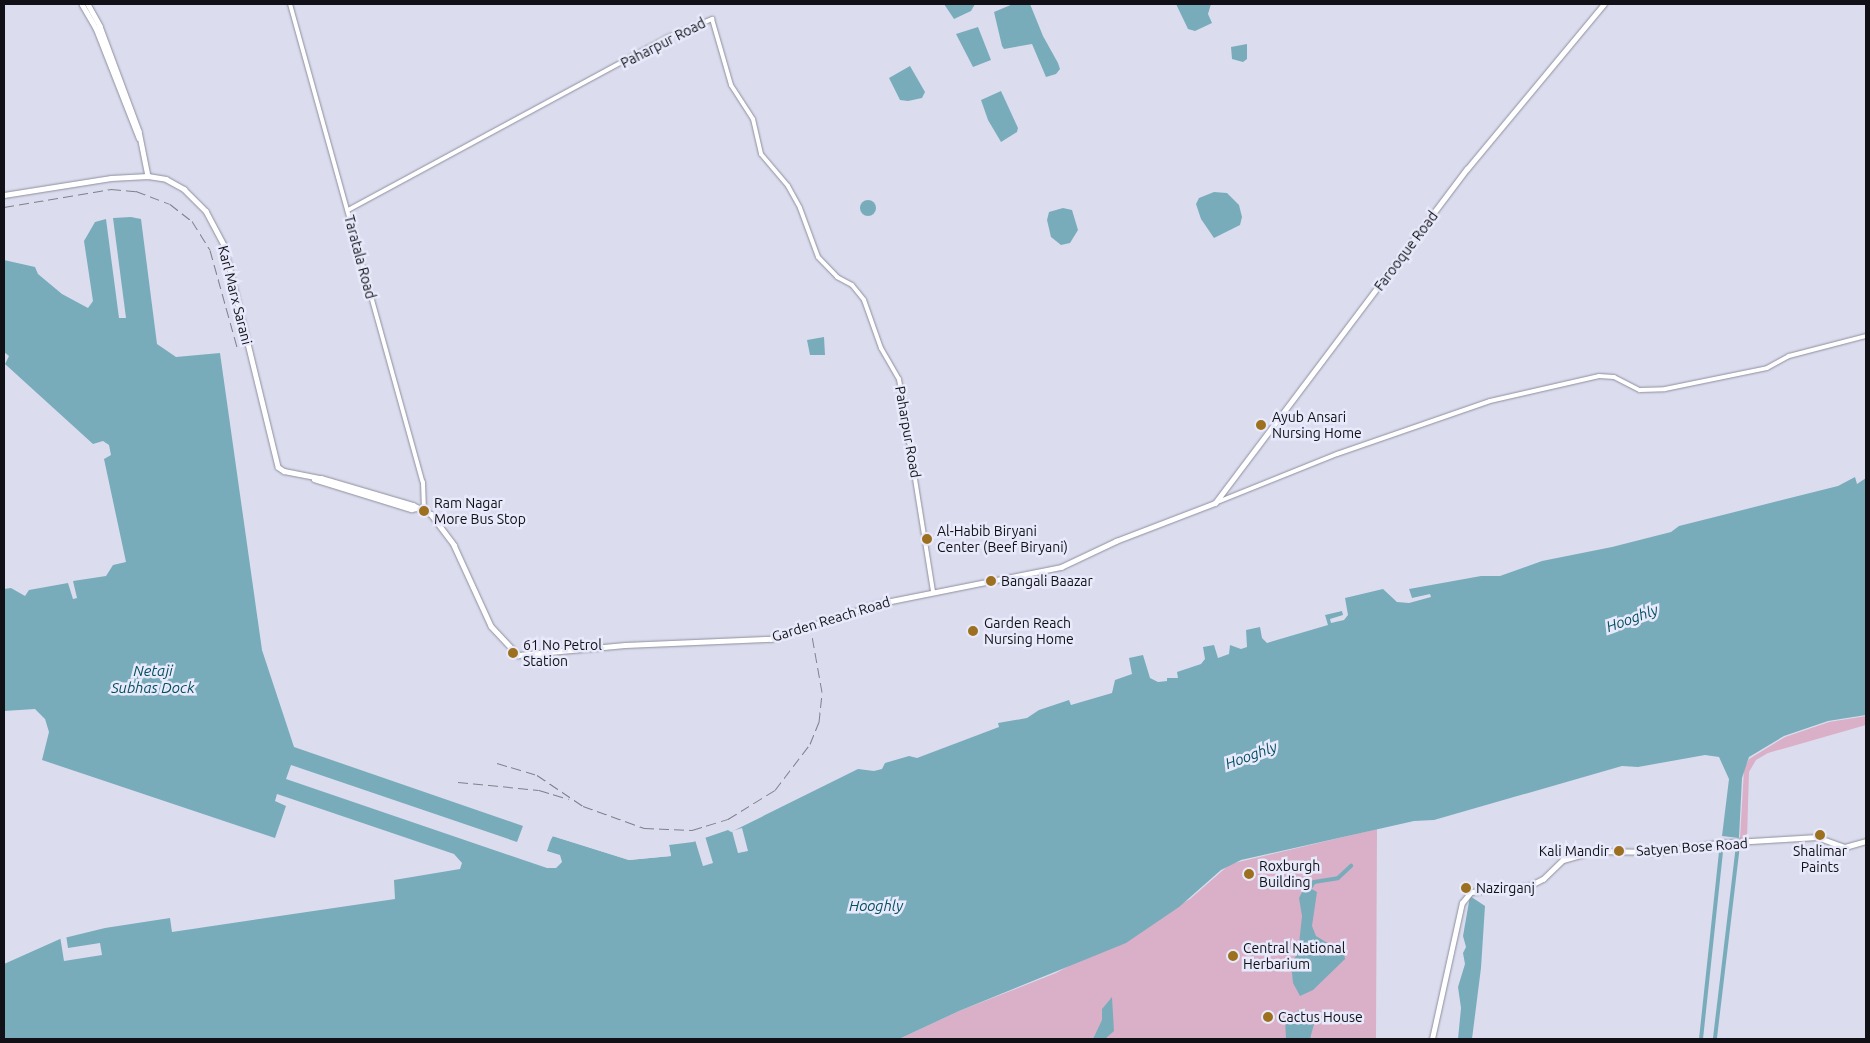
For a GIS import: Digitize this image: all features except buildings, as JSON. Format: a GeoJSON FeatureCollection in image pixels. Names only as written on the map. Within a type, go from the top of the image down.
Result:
{"type":"FeatureCollection","features":[{"type":"Feature","properties":{"kind":"main road"},"geometry":{"type":"LineString","coordinates":[[82,4],[96,28],[112,67]]}},
{"type":"Feature","properties":{"kind":"main road"},"geometry":{"type":"LineString","coordinates":[[88,4],[141,142],[148,176]]}},
{"type":"Feature","properties":{"kind":"main road","name":"Farooque Road"},"geometry":{"type":"LineString","coordinates":[[1215,503],[1468,167],[1604,4]]}},
{"type":"Feature","properties":{"kind":"main road","name":"Karl Marx Sarani"},"geometry":{"type":"LineString","coordinates":[[4,195],[111,178],[148,176],[166,178],[184,189],[216,226],[227,256],[278,466],[284,471],[314,479],[321,478],[424,510]]}},
{"type":"Feature","properties":{"kind":"main road","name":"Garden Reach Road"},"geometry":{"type":"LineString","coordinates":[[424,510],[436,519],[454,545],[494,631],[512,651],[524,656],[624,645],[770,639],[849,612],[932,592],[1061,567],[1116,541],[1215,503]]}},
{"type":"Feature","properties":{"kind":"main road","name":"Satyen Bose Road"},"geometry":{"type":"LineString","coordinates":[[1432,1039],[1462,903],[1468,894],[1474,890],[1529,886],[1543,879],[1563,860],[1594,851],[1659,852],[1728,842],[1817,837],[1845,847],[1866,841]]}},
{"type":"Feature","properties":{"kind":"street","name":"Taratala Road"},"geometry":{"type":"LineString","coordinates":[[290,4],[423,482],[424,510]]}},
{"type":"Feature","properties":{"kind":"street","name":"Paharpur Road"},"geometry":{"type":"LineString","coordinates":[[348,210],[668,38],[712,19],[731,85],[753,119],[761,154],[788,186],[800,208],[818,257],[830,271],[852,285],[864,300],[880,348],[899,379],[932,592]]}},
{"type":"Feature","properties":{"kind":"street"},"geometry":{"type":"LineString","coordinates":[[1215,503],[1337,454],[1490,401],[1600,376],[1614,377],[1635,389],[1665,389],[1767,368],[1789,356],[1866,336]]}},
{"type":"Feature","properties":{"kind":"shaded area"},"geometry":{"type":"Polygon","coordinates":[[[1866,716],[1866,725],[1768,753],[1756,760],[1749,772],[1747,840],[1740,839],[1744,769],[1749,759],[1785,737],[1829,722],[1866,716]]]}},
{"type":"Feature","properties":{"kind":"shaded area"},"geometry":{"type":"Polygon","coordinates":[[[1377,829],[1376,1039],[899,1039],[959,1011],[1056,973],[1190,899],[1230,864],[1377,829]]]}},
{"type":"Feature","properties":{"kind":"water"},"geometry":{"type":"Polygon","coordinates":[[[944,4],[975,4],[971,11],[954,19],[944,4]]]}},
{"type":"Feature","properties":{"kind":"water"},"geometry":{"type":"Polygon","coordinates":[[[1013,4],[1030,4],[1043,36],[1058,63],[1060,69],[1056,74],[1046,77],[1032,44],[1004,49],[1002,46],[994,12],[1013,4]]]}},
{"type":"Feature","properties":{"kind":"water"},"geometry":{"type":"Polygon","coordinates":[[[1176,4],[1211,4],[1208,14],[1212,23],[1195,31],[1188,29],[1176,4]]]}},
{"type":"Feature","properties":{"kind":"water"},"geometry":{"type":"Polygon","coordinates":[[[978,27],[991,60],[973,67],[956,34],[978,27]]]}},
{"type":"Feature","properties":{"kind":"water"},"geometry":{"type":"Polygon","coordinates":[[[1247,44],[1247,59],[1243,62],[1232,59],[1231,47],[1247,44]]]}},
{"type":"Feature","properties":{"kind":"water"},"geometry":{"type":"Polygon","coordinates":[[[910,66],[925,92],[922,98],[908,101],[900,100],[889,78],[910,66]]]}},
{"type":"Feature","properties":{"kind":"water"},"geometry":{"type":"Polygon","coordinates":[[[1001,91],[1018,128],[1017,132],[1001,142],[988,120],[981,100],[1001,91]]]}},
{"type":"Feature","properties":{"kind":"water"},"geometry":{"type":"Polygon","coordinates":[[[1214,192],[1227,193],[1239,205],[1242,217],[1240,225],[1214,238],[1201,219],[1196,204],[1199,198],[1214,192]]]}},
{"type":"Feature","properties":{"kind":"water"},"geometry":{"type":"Polygon","coordinates":[[[868,200],[874,202],[876,208],[874,214],[868,216],[862,214],[860,208],[862,202],[868,200]]]}},
{"type":"Feature","properties":{"kind":"water"},"geometry":{"type":"Polygon","coordinates":[[[1063,208],[1072,210],[1078,230],[1070,243],[1061,245],[1051,237],[1047,220],[1049,212],[1063,208]]]}},
{"type":"Feature","properties":{"kind":"water","name":"Hooghly"},"geometry":{"type":"Polygon","coordinates":[[[131,217],[141,219],[157,344],[176,357],[220,353],[262,650],[294,747],[523,826],[517,842],[291,765],[286,779],[547,868],[556,868],[562,862],[560,855],[547,851],[552,836],[629,860],[671,856],[669,845],[693,842],[728,830],[731,832],[858,769],[874,771],[882,769],[885,763],[909,756],[917,758],[999,727],[998,723],[1027,718],[1039,710],[1069,700],[1071,705],[1112,693],[1115,680],[1132,674],[1129,658],[1143,655],[1150,678],[1158,682],[1167,681],[1167,678],[1178,678],[1177,672],[1201,664],[1205,659],[1203,647],[1214,645],[1218,658],[1229,654],[1230,645],[1241,649],[1247,647],[1246,630],[1260,627],[1262,638],[1267,643],[1328,625],[1325,615],[1342,611],[1343,615],[1330,619],[1331,623],[1344,620],[1348,615],[1345,598],[1383,589],[1397,602],[1409,603],[1431,597],[1430,594],[1412,598],[1409,589],[1481,576],[1500,576],[1542,561],[1612,547],[1671,532],[1679,526],[1838,486],[1855,477],[1857,484],[1866,478],[1866,715],[1828,721],[1784,736],[1749,757],[1742,778],[1739,838],[1722,836],[1729,779],[1719,757],[1705,755],[1638,767],[1622,766],[1434,820],[1414,821],[1241,860],[1221,870],[1179,907],[1126,943],[959,1011],[899,1039],[4,1039],[4,964],[60,939],[105,928],[170,918],[172,932],[395,899],[394,880],[460,869],[462,863],[454,854],[277,794],[275,801],[286,806],[275,838],[42,760],[49,732],[45,719],[35,709],[4,711],[4,589],[11,588],[25,596],[29,590],[68,583],[73,599],[77,598],[73,581],[106,576],[113,565],[126,562],[104,459],[111,455],[109,445],[103,441],[93,444],[5,364],[9,356],[4,352],[4,260],[35,267],[38,274],[62,294],[88,308],[93,301],[84,241],[95,222],[106,219],[119,318],[126,318],[113,218],[131,217]]]}},
{"type":"Feature","properties":{"kind":"water"},"geometry":{"type":"Polygon","coordinates":[[[824,337],[825,355],[810,355],[807,340],[824,337]]]}},
{"type":"Feature","properties":{"kind":"water"},"geometry":{"type":"Polygon","coordinates":[[[1310,888],[1317,892],[1312,926],[1316,936],[1344,953],[1345,959],[1313,990],[1300,996],[1293,983],[1291,963],[1298,953],[1302,916],[1299,898],[1303,890],[1310,888]]]}},
{"type":"Feature","properties":{"kind":"water"},"geometry":{"type":"Polygon","coordinates":[[[1470,896],[1485,906],[1481,968],[1472,1039],[1458,1039],[1461,1008],[1458,987],[1465,964],[1463,953],[1466,947],[1463,936],[1470,896]]]}},
{"type":"Feature","properties":{"kind":"water"},"geometry":{"type":"Polygon","coordinates":[[[1112,997],[1114,1031],[1105,1039],[1093,1039],[1102,1020],[1102,1009],[1112,997]]]}},
{"type":"Feature","properties":{"kind":"water"},"geometry":{"type":"Polygon","coordinates":[[[1299,1010],[1308,1015],[1314,1024],[1310,1039],[1286,1039],[1285,1018],[1299,1010]]]}},
{"type":"Feature","properties":{"kind":"pier"},"geometry":{"type":"Polygon","coordinates":[[[742,828],[748,851],[738,853],[732,831],[742,828]]]}},
{"type":"Feature","properties":{"kind":"pier"},"geometry":{"type":"Polygon","coordinates":[[[552,833],[629,857],[668,854],[669,845],[671,856],[629,860],[553,836],[545,850],[552,833]]]}},
{"type":"Feature","properties":{"kind":"pier"},"geometry":{"type":"Polygon","coordinates":[[[705,836],[713,863],[703,866],[695,840],[705,836]]]}},
{"type":"Feature","properties":{"kind":"pier"},"geometry":{"type":"Polygon","coordinates":[[[66,935],[68,948],[100,943],[102,955],[64,961],[60,936],[66,935]]]}},
{"type":"Feature","properties":{"kind":"waterway"},"geometry":{"type":"LineString","coordinates":[[1701,1039],[1722,842],[1738,845],[1715,1039]]}},
{"type":"Feature","properties":{"kind":"waterway"},"geometry":{"type":"LineString","coordinates":[[1310,888],[1314,882],[1338,878],[1351,866]]}},
{"type":"Feature","properties":{"kind":"railway"},"geometry":{"type":"LineString","coordinates":[[4,207],[111,189],[136,191],[170,204],[192,221],[210,250],[237,347]]}},
{"type":"Feature","properties":{"kind":"railway"},"geometry":{"type":"LineString","coordinates":[[497,763],[537,775],[583,806],[644,828],[692,830],[728,819],[775,790],[810,744],[819,722],[822,692],[811,630]]}},
{"type":"Feature","properties":{"kind":"railway"},"geometry":{"type":"LineString","coordinates":[[458,782],[539,790],[569,799]]}},
{"type":"Feature","properties":{"kind":"place","name":"Ayub Ansari Nursing Home"},"geometry":{"type":"Point","coordinates":[1261,425]}},
{"type":"Feature","properties":{"kind":"place","name":"Ram Nagar More Bus Stop"},"geometry":{"type":"Point","coordinates":[424,511]}},
{"type":"Feature","properties":{"kind":"place","name":"Al-Habib Biryani Center (Beef Biryani)"},"geometry":{"type":"Point","coordinates":[927,539]}},
{"type":"Feature","properties":{"kind":"place","name":"Bangali Baazar"},"geometry":{"type":"Point","coordinates":[991,581]}},
{"type":"Feature","properties":{"kind":"place","name":"Garden Reach Nursing Home"},"geometry":{"type":"Point","coordinates":[973,631]}},
{"type":"Feature","properties":{"kind":"place","name":"61 No Petrol Station"},"geometry":{"type":"Point","coordinates":[513,653]}},
{"type":"Feature","properties":{"kind":"place","name":"Shalimar Paints"},"geometry":{"type":"Point","coordinates":[1820,835]}},
{"type":"Feature","properties":{"kind":"place","name":"Kali Mandir"},"geometry":{"type":"Point","coordinates":[1619,851]}},
{"type":"Feature","properties":{"kind":"place","name":"Roxburgh Building"},"geometry":{"type":"Point","coordinates":[1249,874]}},
{"type":"Feature","properties":{"kind":"place","name":"Nazirganj"},"geometry":{"type":"Point","coordinates":[1466,888]}},
{"type":"Feature","properties":{"kind":"place","name":"Central National Herbarium"},"geometry":{"type":"Point","coordinates":[1233,956]}},
{"type":"Feature","properties":{"kind":"place","name":"Cactus House"},"geometry":{"type":"Point","coordinates":[1268,1017]}},
{"type":"Feature","properties":{"kind":"water label","name":"Netaji Subhas Dock"},"geometry":{"type":"Point","coordinates":[153,678]}}]}
